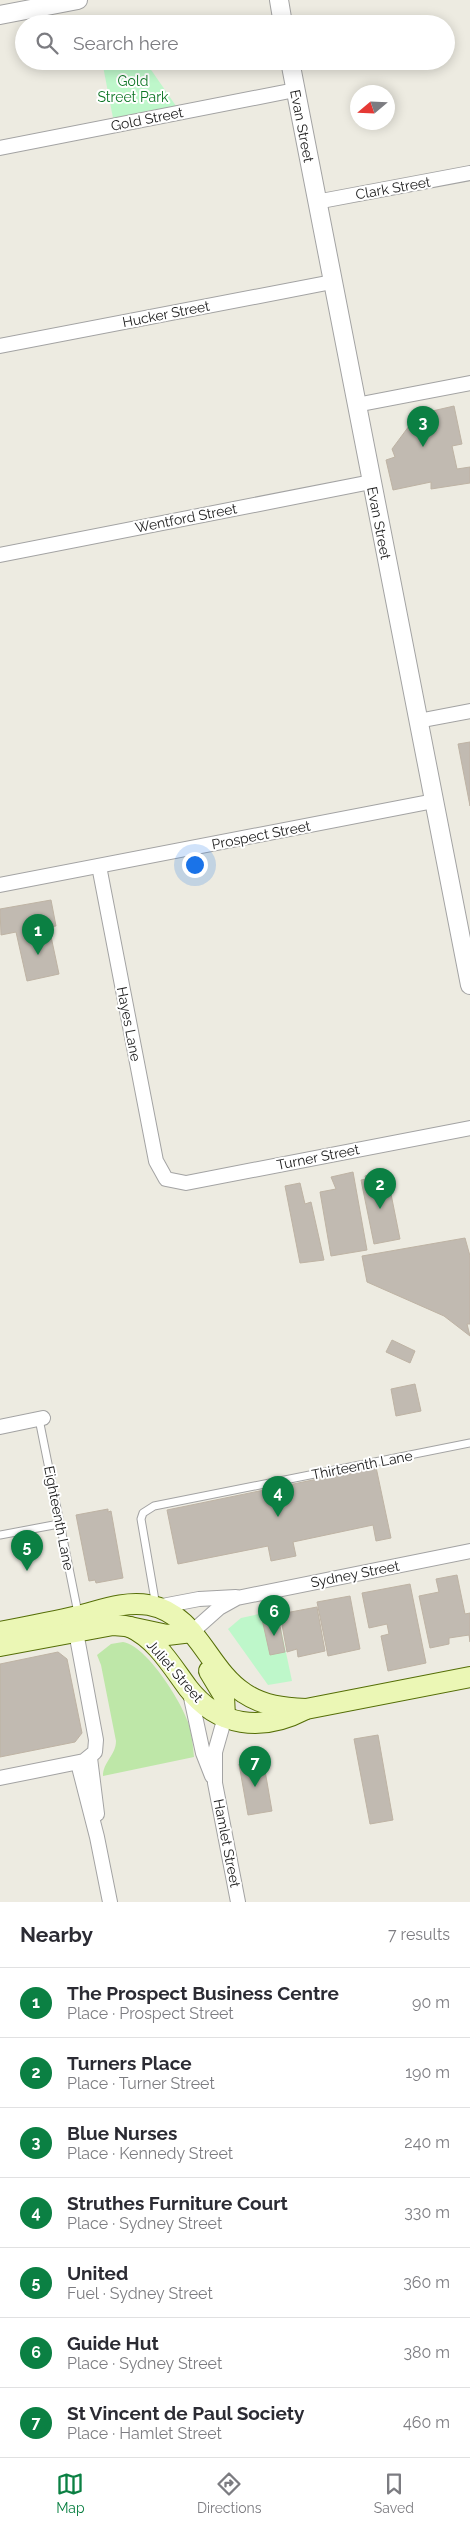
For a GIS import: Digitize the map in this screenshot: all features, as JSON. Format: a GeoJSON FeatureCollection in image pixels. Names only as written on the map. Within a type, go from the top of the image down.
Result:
{"type":"FeatureCollection","features":[{"type":"Feature","properties":{"kind":"main road"},"geometry":{"type":"LineString","coordinates":[[0,1646],[77,1624],[125,1604],[157,1607],[178,1618],[196,1637],[205,1664],[224,1698],[225,1717]]}},
{"type":"Feature","properties":{"kind":"main road"},"geometry":{"type":"LineString","coordinates":[[0,1632],[77,1624],[117,1625],[167,1635],[196,1637]]}},
{"type":"Feature","properties":{"kind":"main road","name":"Juliet Street"},"geometry":{"type":"LineString","coordinates":[[130,1627],[158,1648],[189,1689],[205,1705],[225,1717],[246,1723],[265,1724],[283,1720],[306,1709],[470,1677]]}},
{"type":"Feature","properties":{"kind":"main road","name":"Juliet Street"},"geometry":{"type":"LineString","coordinates":[[196,1637],[222,1674],[247,1695],[275,1706],[306,1709]]}},
{"type":"Feature","properties":{"kind":"street"},"geometry":{"type":"LineString","coordinates":[[0,16],[78,0]]}},
{"type":"Feature","properties":{"kind":"street"},"geometry":{"type":"LineString","coordinates":[[279,0],[282,15]]}},
{"type":"Feature","properties":{"kind":"street","name":"Evan Street"},"geometry":{"type":"LineString","coordinates":[[292,70],[469,975]]}},
{"type":"Feature","properties":{"kind":"street","name":"Gold Street"},"geometry":{"type":"LineString","coordinates":[[0,148],[295,90]]}},
{"type":"Feature","properties":{"kind":"street","name":"Clark Street"},"geometry":{"type":"LineString","coordinates":[[316,202],[470,174]]}},
{"type":"Feature","properties":{"kind":"street","name":"Hucker Street"},"geometry":{"type":"LineString","coordinates":[[0,346],[332,282]]}},
{"type":"Feature","properties":{"kind":"street"},"geometry":{"type":"LineString","coordinates":[[356,405],[470,382]]}},
{"type":"Feature","properties":{"kind":"street","name":"Wentford Street"},"geometry":{"type":"LineString","coordinates":[[0,555],[371,482]]}},
{"type":"Feature","properties":{"kind":"street"},"geometry":{"type":"LineString","coordinates":[[418,721],[470,711]]}},
{"type":"Feature","properties":{"kind":"street","name":"Prospect Street"},"geometry":{"type":"LineString","coordinates":[[0,885],[434,801]]}},
{"type":"Feature","properties":{"kind":"street","name":"Hayes Lane"},"geometry":{"type":"LineString","coordinates":[[100,866],[156,1162],[166,1179]]}},
{"type":"Feature","properties":{"kind":"street","name":"Turner Street"},"geometry":{"type":"LineString","coordinates":[[166,1179],[186,1183],[470,1128]]}},
{"type":"Feature","properties":{"kind":"street"},"geometry":{"type":"LineString","coordinates":[[0,1426],[41,1418]]}},
{"type":"Feature","properties":{"kind":"street","name":"Sydney Street"},"geometry":{"type":"LineString","coordinates":[[240,1597],[470,1552]]}},
{"type":"Feature","properties":{"kind":"street"},"geometry":{"type":"LineString","coordinates":[[157,1607],[218,1596],[240,1597]]}},
{"type":"Feature","properties":{"kind":"street"},"geometry":{"type":"LineString","coordinates":[[196,1637],[219,1608],[240,1597]]}},
{"type":"Feature","properties":{"kind":"street"},"geometry":{"type":"LineString","coordinates":[[0,1778],[84,1760],[96,1750],[77,1624]]}},
{"type":"Feature","properties":{"kind":"street","name":"Hamlet Street"},"geometry":{"type":"LineString","coordinates":[[189,1689],[204,1756],[215,1783]]}},
{"type":"Feature","properties":{"kind":"street","name":"Hamlet Street"},"geometry":{"type":"LineString","coordinates":[[225,1717],[215,1752],[215,1783],[238,1902]]}},
{"type":"Feature","properties":{"kind":"street"},"geometry":{"type":"LineString","coordinates":[[84,1760],[110,1902]]}},
{"type":"Feature","properties":{"kind":"lane","name":"Eighteenth Lane"},"geometry":{"type":"LineString","coordinates":[[41,1418],[58,1505],[59,1524],[77,1624]]}},
{"type":"Feature","properties":{"kind":"lane","name":"Thirteenth Lane"},"geometry":{"type":"LineString","coordinates":[[157,1607],[141,1519],[144,1513],[154,1506],[470,1443]]}},
{"type":"Feature","properties":{"kind":"lane"},"geometry":{"type":"LineString","coordinates":[[0,1535],[59,1524]]}},
{"type":"Feature","properties":{"kind":"green space","name":"Gold Street Park"},"geometry":{"type":"Polygon","coordinates":[[[104,70],[151,70],[176,106],[113,118],[104,70]]]}},
{"type":"Feature","properties":{"kind":"green space"},"geometry":{"type":"Polygon","coordinates":[[[277,1610],[292,1681],[268,1685],[228,1629],[241,1618],[277,1610]]]}},
{"type":"Feature","properties":{"kind":"green space"},"geometry":{"type":"Polygon","coordinates":[[[123,1642],[132,1645],[142,1653],[162,1675],[188,1722],[194,1757],[103,1776],[116,1741],[101,1665],[97,1655],[111,1644],[123,1642]]]}},
{"type":"Feature","properties":{"kind":"building"},"geometry":{"type":"Polygon","coordinates":[[[454,406],[462,444],[452,446],[457,469],[470,467],[470,483],[431,489],[431,482],[393,490],[386,460],[395,457],[392,449],[412,422],[430,420],[428,412],[454,406]]]}},
{"type":"Feature","properties":{"kind":"building"},"geometry":{"type":"Polygon","coordinates":[[[470,742],[470,806],[458,744],[470,742]]]}},
{"type":"Feature","properties":{"kind":"building"},"geometry":{"type":"Polygon","coordinates":[[[51,900],[56,926],[49,927],[59,974],[27,981],[16,932],[1,935],[0,909],[51,900]]]}},
{"type":"Feature","properties":{"kind":"building"},"geometry":{"type":"Polygon","coordinates":[[[353,1172],[367,1250],[331,1256],[320,1192],[336,1189],[331,1177],[353,1172]]]}},
{"type":"Feature","properties":{"kind":"building"},"geometry":{"type":"Polygon","coordinates":[[[381,1172],[382,1175],[387,1174],[400,1239],[374,1244],[361,1180],[366,1179],[365,1176],[381,1172]]]}},
{"type":"Feature","properties":{"kind":"building"},"geometry":{"type":"Polygon","coordinates":[[[300,1183],[305,1204],[311,1202],[324,1260],[300,1263],[285,1186],[300,1183]]]}},
{"type":"Feature","properties":{"kind":"building"},"geometry":{"type":"Polygon","coordinates":[[[465,1238],[470,1256],[470,1324],[467,1324],[470,1336],[444,1316],[367,1282],[362,1256],[465,1238]]]}},
{"type":"Feature","properties":{"kind":"building"},"geometry":{"type":"Polygon","coordinates":[[[392,1340],[415,1351],[410,1363],[386,1352],[392,1340]]]}},
{"type":"Feature","properties":{"kind":"building"},"geometry":{"type":"Polygon","coordinates":[[[415,1384],[421,1411],[396,1416],[391,1389],[415,1384]]]}},
{"type":"Feature","properties":{"kind":"building"},"geometry":{"type":"Polygon","coordinates":[[[376,1467],[391,1538],[376,1541],[373,1525],[293,1542],[296,1556],[271,1561],[268,1546],[178,1564],[167,1510],[376,1467]]]}},
{"type":"Feature","properties":{"kind":"building"},"geometry":{"type":"Polygon","coordinates":[[[108,1509],[108,1512],[111,1511],[123,1578],[96,1583],[95,1580],[89,1581],[76,1515],[108,1509]]]}},
{"type":"Feature","properties":{"kind":"building"},"geometry":{"type":"Polygon","coordinates":[[[457,1575],[465,1614],[470,1613],[470,1642],[469,1635],[449,1638],[449,1644],[430,1648],[419,1596],[439,1592],[436,1579],[457,1575]]]}},
{"type":"Feature","properties":{"kind":"building"},"geometry":{"type":"Polygon","coordinates":[[[410,1584],[426,1663],[388,1671],[381,1636],[389,1634],[387,1624],[369,1628],[362,1593],[410,1584]]]}},
{"type":"Feature","properties":{"kind":"building"},"geometry":{"type":"Polygon","coordinates":[[[350,1596],[360,1649],[328,1656],[317,1602],[350,1596]]]}},
{"type":"Feature","properties":{"kind":"building"},"geometry":{"type":"Polygon","coordinates":[[[317,1607],[325,1651],[298,1657],[297,1649],[287,1652],[280,1614],[317,1607]]]}},
{"type":"Feature","properties":{"kind":"building"},"geometry":{"type":"Polygon","coordinates":[[[278,1616],[285,1652],[270,1655],[262,1619],[278,1616]]]}},
{"type":"Feature","properties":{"kind":"building"},"geometry":{"type":"Polygon","coordinates":[[[58,1652],[67,1659],[82,1733],[75,1742],[0,1757],[0,1664],[58,1652]]]}},
{"type":"Feature","properties":{"kind":"building"},"geometry":{"type":"Polygon","coordinates":[[[378,1735],[393,1820],[370,1824],[354,1739],[378,1735]]]}},
{"type":"Feature","properties":{"kind":"building"},"geometry":{"type":"Polygon","coordinates":[[[263,1759],[272,1811],[248,1815],[239,1764],[263,1759]]]}},
{"type":"Feature","properties":{"kind":"place","name":"Blue Nurses"},"geometry":{"type":"Point","coordinates":[423,447]}},
{"type":"Feature","properties":{"kind":"place","name":"The Prospect Business Centre"},"geometry":{"type":"Point","coordinates":[38,955]}},
{"type":"Feature","properties":{"kind":"place","name":"Turners Place"},"geometry":{"type":"Point","coordinates":[380,1209]}},
{"type":"Feature","properties":{"kind":"place","name":"Struthes Furniture Court"},"geometry":{"type":"Point","coordinates":[278,1517]}},
{"type":"Feature","properties":{"kind":"place","name":"United"},"geometry":{"type":"Point","coordinates":[27,1571]}},
{"type":"Feature","properties":{"kind":"place","name":"Guide Hut"},"geometry":{"type":"Point","coordinates":[274,1636]}},
{"type":"Feature","properties":{"kind":"place","name":"St Vincent de Paul Society"},"geometry":{"type":"Point","coordinates":[255,1787]}}]}
